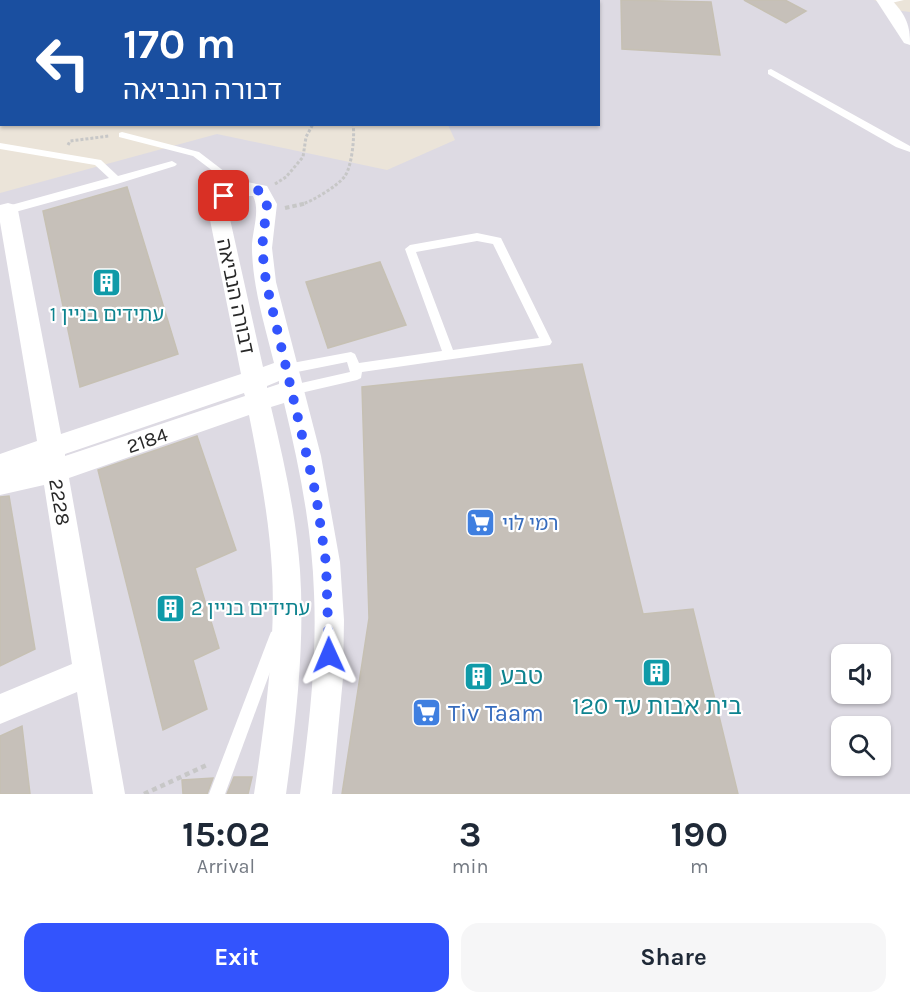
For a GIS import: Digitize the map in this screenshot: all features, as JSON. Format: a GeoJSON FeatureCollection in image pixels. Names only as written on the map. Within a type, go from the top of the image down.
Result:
{"type":"FeatureCollection","features":[{"type":"Feature","properties":{"kind":"street"},"geometry":{"type":"LineString","coordinates":[[890,1],[910,40]]}},
{"type":"Feature","properties":{"kind":"street","name":"דבורה הנביאה"},"geometry":{"type":"LineString","coordinates":[[270,794],[287,658],[286,570],[278,504],[218,210],[224,196],[251,190],[266,198],[267,212],[262,261],[316,495],[326,563],[329,655],[327,712],[316,794]]}},
{"type":"Feature","properties":{"kind":"street","name":"2228"},"geometry":{"type":"LineString","coordinates":[[4,211],[53,459],[109,794]]}},
{"type":"Feature","properties":{"kind":"street","name":"2184"},"geometry":{"type":"LineString","coordinates":[[0,483],[53,459],[290,380]]}},
{"type":"Feature","properties":{"kind":"street","name":"2184"},"geometry":{"type":"LineString","coordinates":[[0,465],[53,459]]}},
{"type":"Feature","properties":{"kind":"street"},"geometry":{"type":"LineString","coordinates":[[0,709],[89,672]]}},
{"type":"Feature","properties":{"kind":"lane"},"geometry":{"type":"LineString","coordinates":[[904,0],[910,0]]}},
{"type":"Feature","properties":{"kind":"lane"},"geometry":{"type":"LineString","coordinates":[[771,72],[899,145],[910,149]]}},
{"type":"Feature","properties":{"kind":"lane"},"geometry":{"type":"LineString","coordinates":[[122,135],[196,154],[251,190]]}},
{"type":"Feature","properties":{"kind":"lane"},"geometry":{"type":"LineString","coordinates":[[0,146],[98,162],[117,181]]}},
{"type":"Feature","properties":{"kind":"lane"},"geometry":{"type":"LineString","coordinates":[[4,211],[172,164]]}},
{"type":"Feature","properties":{"kind":"lane"},"geometry":{"type":"LineString","coordinates":[[355,368],[546,342],[497,241],[477,237],[410,249],[449,355]]}},
{"type":"Feature","properties":{"kind":"lane"},"geometry":{"type":"LineString","coordinates":[[351,357],[357,375],[290,380],[351,357]]}},
{"type":"Feature","properties":{"kind":"lane"},"geometry":{"type":"LineString","coordinates":[[218,794],[231,753],[287,608]]}},
{"type":"Feature","properties":{"kind":"path"},"geometry":{"type":"LineString","coordinates":[[251,190],[286,177],[303,157],[306,137],[312,126]]}},
{"type":"Feature","properties":{"kind":"path"},"geometry":{"type":"LineString","coordinates":[[267,212],[311,202],[345,176],[355,136],[354,126]]}},
{"type":"Feature","properties":{"kind":"path"},"geometry":{"type":"LineString","coordinates":[[60,155],[70,141],[122,135]]}},
{"type":"Feature","properties":{"kind":"path"},"geometry":{"type":"LineString","coordinates":[[144,794],[231,753]]}},
{"type":"Feature","properties":{"kind":"shaded area"},"geometry":{"type":"Polygon","coordinates":[[[600,0],[874,0],[895,10],[910,12],[910,794],[0,794],[0,193],[217,134],[387,170],[455,140],[448,126],[600,126],[600,0]]]}},
{"type":"Feature","properties":{"kind":"building"},"geometry":{"type":"Polygon","coordinates":[[[621,0],[711,2],[720,55],[622,49],[621,0]]]}},
{"type":"Feature","properties":{"kind":"building"},"geometry":{"type":"Polygon","coordinates":[[[744,0],[785,0],[806,11],[786,23],[744,0]]]}},
{"type":"Feature","properties":{"kind":"building","name":"עתידים בניין 1"},"geometry":{"type":"Polygon","coordinates":[[[127,187],[178,354],[80,387],[43,211],[127,187]]]}},
{"type":"Feature","properties":{"kind":"building"},"geometry":{"type":"Polygon","coordinates":[[[380,262],[406,325],[328,348],[306,282],[380,262]]]}},
{"type":"Feature","properties":{"kind":"building"},"geometry":{"type":"Polygon","coordinates":[[[582,364],[643,614],[693,609],[738,794],[342,794],[369,618],[362,387],[582,364]]]}},
{"type":"Feature","properties":{"kind":"building","name":"עתידים בניין 2"},"geometry":{"type":"Polygon","coordinates":[[[197,436],[236,550],[195,568],[219,648],[193,660],[207,709],[163,730],[98,470],[197,436]]]}},
{"type":"Feature","properties":{"kind":"building"},"geometry":{"type":"Polygon","coordinates":[[[9,496],[35,649],[0,666],[0,497],[9,496]]]}},
{"type":"Feature","properties":{"kind":"building"},"geometry":{"type":"Polygon","coordinates":[[[22,726],[30,794],[0,794],[0,736],[22,726]]]}},
{"type":"Feature","properties":{"kind":"building"},"geometry":{"type":"Polygon","coordinates":[[[234,777],[252,777],[248,794],[227,794],[234,777]]]}},
{"type":"Feature","properties":{"kind":"building"},"geometry":{"type":"Polygon","coordinates":[[[213,778],[207,794],[183,794],[182,780],[213,778]]]}},
{"type":"Feature","properties":{"kind":"place","name":"עתידים בניין 1"},"geometry":{"type":"Point","coordinates":[107,283]}},
{"type":"Feature","properties":{"kind":"place","name":"רמי לוי"},"geometry":{"type":"Point","coordinates":[481,523]}},
{"type":"Feature","properties":{"kind":"place","name":"עתידים בניין 2"},"geometry":{"type":"Point","coordinates":[170,608]}},
{"type":"Feature","properties":{"kind":"place","name":"בית אבות עד 120"},"geometry":{"type":"Point","coordinates":[657,673]}},
{"type":"Feature","properties":{"kind":"place","name":"טבע"},"geometry":{"type":"Point","coordinates":[479,676]}},
{"type":"Feature","properties":{"kind":"place","name":"Tiv Taam"},"geometry":{"type":"Point","coordinates":[427,713]}},
{"type":"Feature","properties":{"kind":"route"},"geometry":{"type":"LineString","coordinates":[[224,196],[241,188],[260,191],[266,198],[262,261],[316,495],[326,563],[329,655]]}}]}
